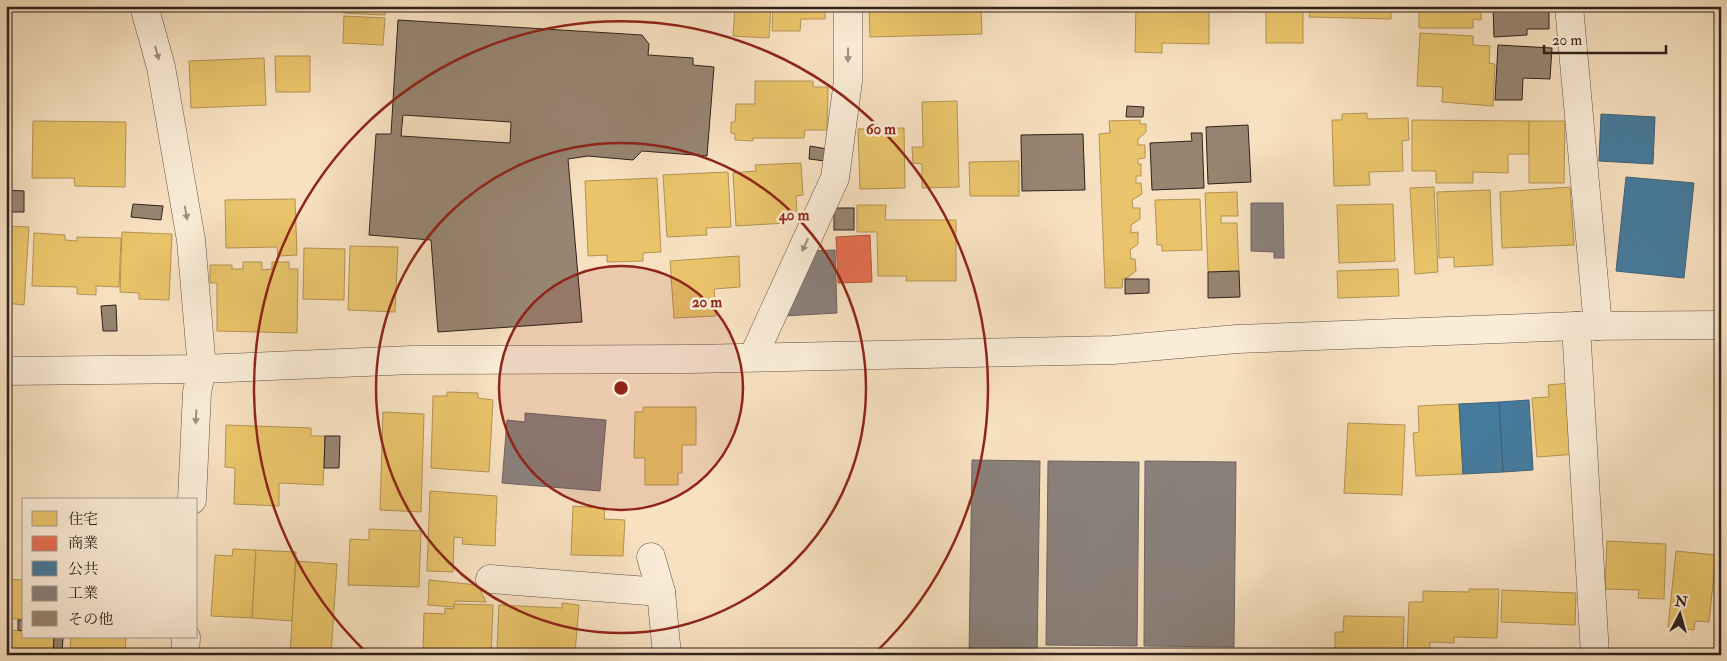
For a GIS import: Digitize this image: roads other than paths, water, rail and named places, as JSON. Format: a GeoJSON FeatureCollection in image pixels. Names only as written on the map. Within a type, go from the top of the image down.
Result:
{"type":"FeatureCollection","features":[{"type":"Feature","properties":{"kind":"street"},"geometry":{"type":"LineString","coordinates":[[144,6],[161,67],[191,240],[202,368],[197,392],[192,498]]}},
{"type":"Feature","properties":{"kind":"street"},"geometry":{"type":"LineString","coordinates":[[753,357],[835,178],[848,81],[848,6]]}},
{"type":"Feature","properties":{"kind":"street"},"geometry":{"type":"LineString","coordinates":[[1569,6],[1587,326],[1595,655]]}},
{"type":"Feature","properties":{"kind":"street"},"geometry":{"type":"LineString","coordinates":[[6,371],[202,368],[412,360],[753,357],[1113,350],[1237,339],[1587,326],[1721,325]]}},
{"type":"Feature","properties":{"kind":"street"},"geometry":{"type":"LineString","coordinates":[[651,557],[661,592],[667,655]]}},
{"type":"Feature","properties":{"kind":"street"},"geometry":{"type":"LineString","coordinates":[[490,579],[661,592]]}},
{"type":"Feature","properties":{"kind":"street"},"geometry":{"type":"LineString","coordinates":[[185,655],[186,638]]}}]}
